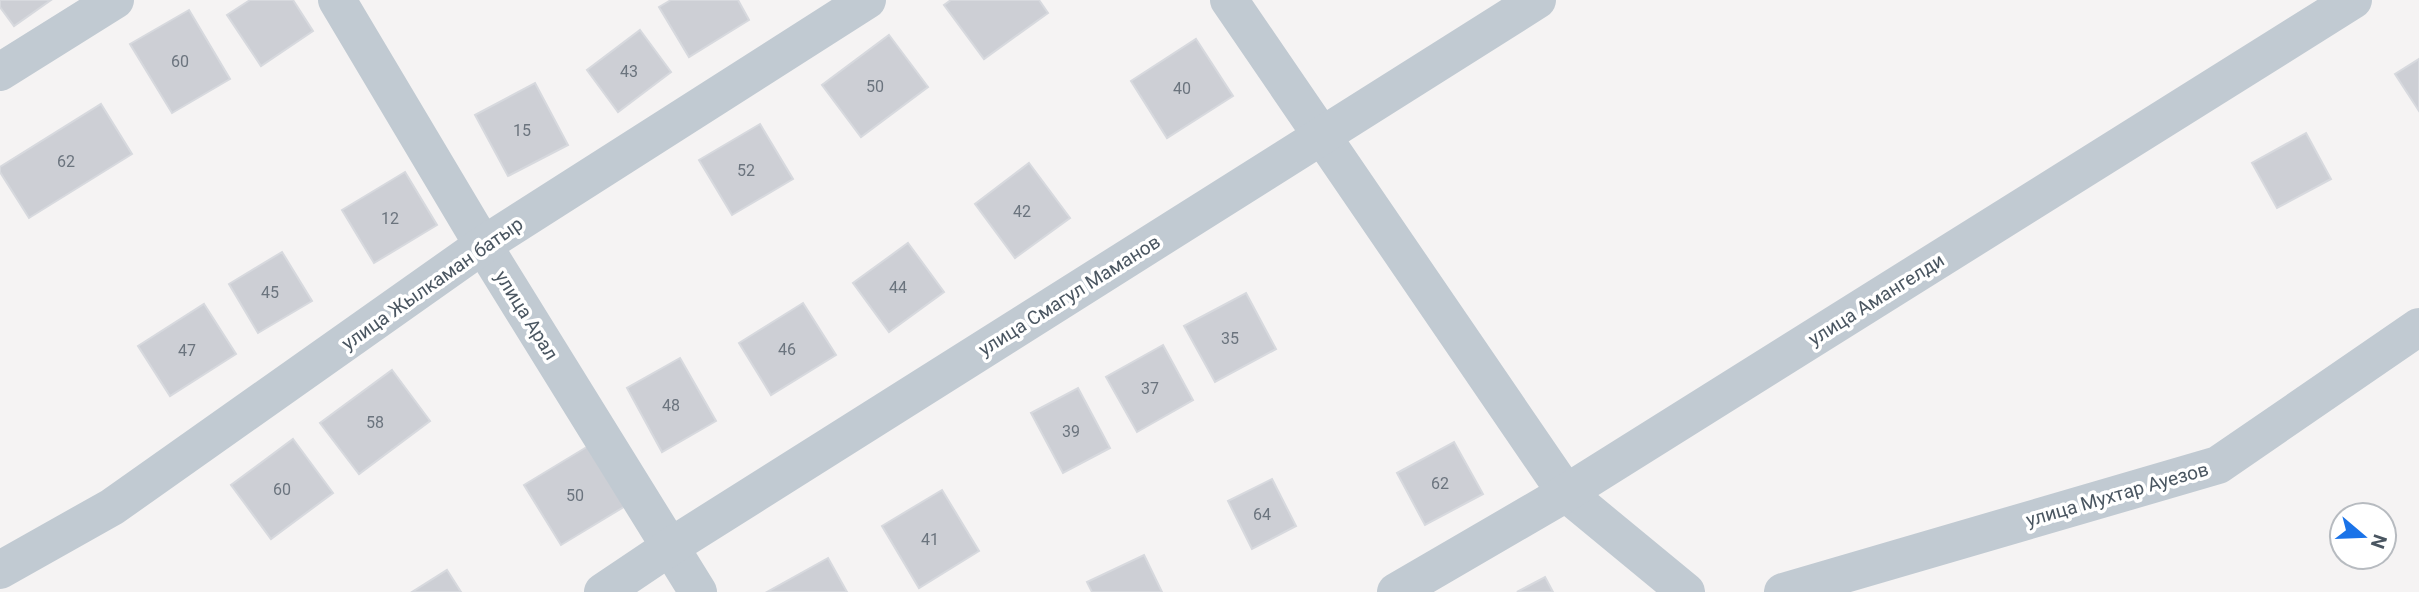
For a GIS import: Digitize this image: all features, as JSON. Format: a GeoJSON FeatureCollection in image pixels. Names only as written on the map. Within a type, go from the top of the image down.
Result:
{"type":"FeatureCollection","features":[{"type":"Feature","properties":{"kind":"street"},"geometry":{"type":"LineString","coordinates":[[0,72],[115,0]]}},
{"type":"Feature","properties":{"kind":"street","name":"улица Арал"},"geometry":{"type":"LineString","coordinates":[[337,0],[483,245],[698,592]]}},
{"type":"Feature","properties":{"kind":"street","name":"улица Жылкаман батыр"},"geometry":{"type":"LineString","coordinates":[[0,570],[112,507],[483,245],[867,0]]}},
{"type":"Feature","properties":{"kind":"street"},"geometry":{"type":"LineString","coordinates":[[1229,0],[1566,493],[1686,592]]}},
{"type":"Feature","properties":{"kind":"street","name":"улица Смагул Маманов"},"geometry":{"type":"LineString","coordinates":[[603,592],[670,547],[1536,0]]}},
{"type":"Feature","properties":{"kind":"street","name":"улица Амангелди"},"geometry":{"type":"LineString","coordinates":[[1396,592],[1566,493],[2353,0]]}},
{"type":"Feature","properties":{"kind":"street","name":"улица Мухтар Ауезов"},"geometry":{"type":"LineString","coordinates":[[1783,592],[2218,465],[2419,327]]}},
{"type":"Feature","properties":{"kind":"building"},"geometry":{"type":"Polygon","coordinates":[[[0,0],[51,0],[14,26],[0,7],[0,0]]]}},
{"type":"Feature","properties":{"kind":"building"},"geometry":{"type":"Polygon","coordinates":[[[250,0],[293,0],[313,31],[261,66],[227,15],[250,0]]]}},
{"type":"Feature","properties":{"kind":"building"},"geometry":{"type":"Polygon","coordinates":[[[671,0],[738,0],[749,20],[689,57],[659,7],[671,0]]]}},
{"type":"Feature","properties":{"kind":"building"},"geometry":{"type":"Polygon","coordinates":[[[951,0],[1039,0],[1048,13],[984,59],[944,5],[951,0]]]}},
{"type":"Feature","properties":{"kind":"building"},"geometry":{"type":"Polygon","coordinates":[[[189,10],[230,79],[172,113],[130,44],[189,10]]]}},
{"type":"Feature","properties":{"kind":"building"},"geometry":{"type":"Polygon","coordinates":[[[640,30],[671,72],[618,112],[587,70],[640,30]]]}},
{"type":"Feature","properties":{"kind":"building"},"geometry":{"type":"Polygon","coordinates":[[[889,35],[928,87],[861,137],[822,85],[889,35]]]}},
{"type":"Feature","properties":{"kind":"building"},"geometry":{"type":"Polygon","coordinates":[[[1196,39],[1233,96],[1167,138],[1131,81],[1196,39]]]}},
{"type":"Feature","properties":{"kind":"building"},"geometry":{"type":"Polygon","coordinates":[[[2419,59],[2419,111],[2395,74],[2419,59]]]}},
{"type":"Feature","properties":{"kind":"building"},"geometry":{"type":"Polygon","coordinates":[[[535,83],[568,145],[508,176],[475,115],[535,83]]]}},
{"type":"Feature","properties":{"kind":"building"},"geometry":{"type":"Polygon","coordinates":[[[101,104],[132,154],[29,218],[0,172],[0,167],[101,104]]]}},
{"type":"Feature","properties":{"kind":"building"},"geometry":{"type":"Polygon","coordinates":[[[760,124],[793,179],[732,215],[699,160],[760,124]]]}},
{"type":"Feature","properties":{"kind":"building"},"geometry":{"type":"Polygon","coordinates":[[[2306,133],[2331,179],[2277,208],[2252,163],[2306,133]]]}},
{"type":"Feature","properties":{"kind":"building"},"geometry":{"type":"Polygon","coordinates":[[[1029,163],[1070,218],[1015,258],[975,204],[1029,163]]]}},
{"type":"Feature","properties":{"kind":"building"},"geometry":{"type":"Polygon","coordinates":[[[405,172],[437,225],[374,263],[342,210],[405,172]]]}},
{"type":"Feature","properties":{"kind":"building"},"geometry":{"type":"Polygon","coordinates":[[[908,243],[944,292],[889,332],[853,283],[908,243]]]}},
{"type":"Feature","properties":{"kind":"building"},"geometry":{"type":"Polygon","coordinates":[[[282,252],[312,301],[258,333],[229,284],[282,252]]]}},
{"type":"Feature","properties":{"kind":"building"},"geometry":{"type":"Polygon","coordinates":[[[1246,293],[1276,349],[1215,382],[1184,326],[1246,293]]]}},
{"type":"Feature","properties":{"kind":"building"},"geometry":{"type":"Polygon","coordinates":[[[803,303],[836,355],[771,395],[739,343],[803,303]]]}},
{"type":"Feature","properties":{"kind":"building"},"geometry":{"type":"Polygon","coordinates":[[[204,304],[236,354],[170,396],[138,346],[204,304]]]}},
{"type":"Feature","properties":{"kind":"building"},"geometry":{"type":"Polygon","coordinates":[[[1163,345],[1193,400],[1137,432],[1106,377],[1163,345]]]}},
{"type":"Feature","properties":{"kind":"building"},"geometry":{"type":"Polygon","coordinates":[[[680,358],[716,421],[662,452],[627,388],[680,358]]]}},
{"type":"Feature","properties":{"kind":"building"},"geometry":{"type":"Polygon","coordinates":[[[392,370],[430,421],[359,474],[320,423],[392,370]]]}},
{"type":"Feature","properties":{"kind":"building"},"geometry":{"type":"Polygon","coordinates":[[[1078,388],[1110,448],[1063,473],[1031,413],[1078,388]]]}},
{"type":"Feature","properties":{"kind":"building"},"geometry":{"type":"Polygon","coordinates":[[[293,439],[333,493],[271,539],[231,485],[293,439]]]}},
{"type":"Feature","properties":{"kind":"building"},"geometry":{"type":"Polygon","coordinates":[[[1454,442],[1483,494],[1425,525],[1397,473],[1454,442]]]}},
{"type":"Feature","properties":{"kind":"building"},"geometry":{"type":"Polygon","coordinates":[[[590,445],[627,505],[561,545],[524,485],[590,445]]]}},
{"type":"Feature","properties":{"kind":"building"},"geometry":{"type":"Polygon","coordinates":[[[1272,479],[1296,526],[1252,549],[1228,501],[1272,479]]]}},
{"type":"Feature","properties":{"kind":"building"},"geometry":{"type":"Polygon","coordinates":[[[942,490],[979,551],[919,588],[882,526],[942,490]]]}},
{"type":"Feature","properties":{"kind":"building"},"geometry":{"type":"Polygon","coordinates":[[[1144,555],[1162,592],[1092,592],[1087,582],[1144,555]]]}},
{"type":"Feature","properties":{"kind":"building"},"geometry":{"type":"Polygon","coordinates":[[[828,558],[847,592],[767,592],[828,558]]]}},
{"type":"Feature","properties":{"kind":"building"},"geometry":{"type":"Polygon","coordinates":[[[447,570],[461,592],[412,592],[447,570]]]}},
{"type":"Feature","properties":{"kind":"building"},"geometry":{"type":"Polygon","coordinates":[[[1545,577],[1553,592],[1517,592],[1545,577]]]}}]}
